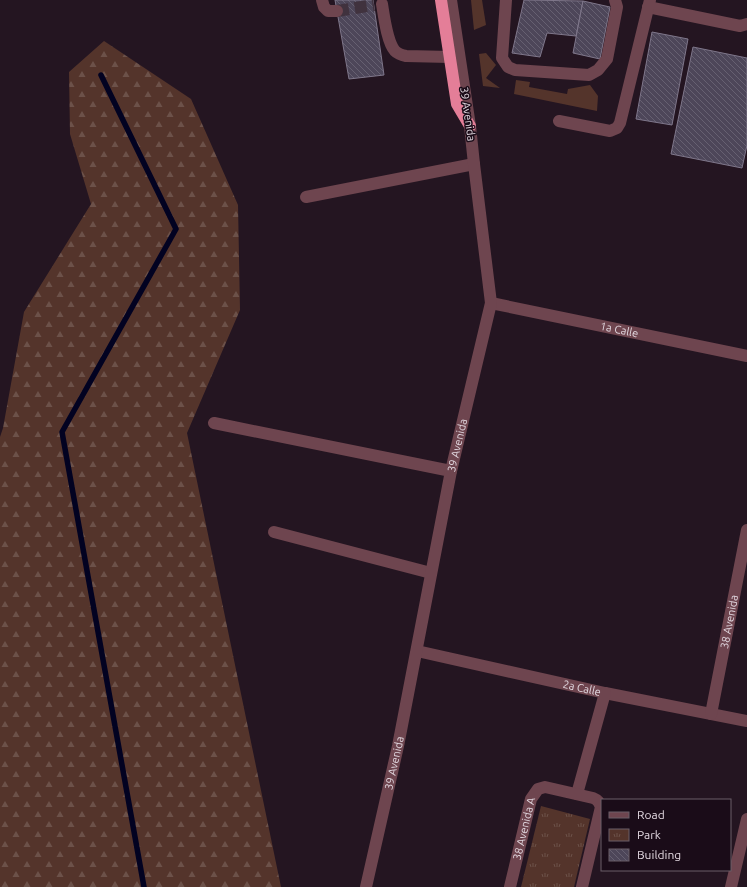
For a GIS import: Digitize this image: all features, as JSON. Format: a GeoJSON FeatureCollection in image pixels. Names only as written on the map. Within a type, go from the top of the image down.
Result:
{"type":"FeatureCollection","features":[{"type":"Feature","properties":{"kind":"highway"},"geometry":{"type":"LineString","coordinates":[[441,0],[457,104],[470,126]]}},
{"type":"Feature","properties":{"kind":"street"},"geometry":{"type":"LineString","coordinates":[[322,0],[324,7],[328,11],[337,12]]}},
{"type":"Feature","properties":{"kind":"street","name":"39 Avenida"},"geometry":{"type":"LineString","coordinates":[[366,887],[398,746],[452,470],[491,302],[470,126],[451,0]]}},
{"type":"Feature","properties":{"kind":"street"},"geometry":{"type":"LineString","coordinates":[[506,0],[502,58],[508,67],[515,70],[589,75],[598,70],[607,59],[617,7],[615,0]]}},
{"type":"Feature","properties":{"kind":"street"},"geometry":{"type":"LineString","coordinates":[[379,3],[390,44],[399,55],[450,57]]}},
{"type":"Feature","properties":{"kind":"street"},"geometry":{"type":"LineString","coordinates":[[559,120],[610,131],[617,128],[620,123],[649,3],[740,26],[747,24]]}},
{"type":"Feature","properties":{"kind":"street"},"geometry":{"type":"LineString","coordinates":[[306,197],[474,164]]}},
{"type":"Feature","properties":{"kind":"street","name":"1a Calle"},"geometry":{"type":"LineString","coordinates":[[491,302],[747,356]]}},
{"type":"Feature","properties":{"kind":"street"},"geometry":{"type":"LineString","coordinates":[[214,423],[452,470]]}},
{"type":"Feature","properties":{"kind":"street","name":"38 Avenida"},"geometry":{"type":"LineString","coordinates":[[711,714],[747,530]]}},
{"type":"Feature","properties":{"kind":"street"},"geometry":{"type":"LineString","coordinates":[[274,532],[431,573]]}},
{"type":"Feature","properties":{"kind":"street","name":"2a Calle"},"geometry":{"type":"LineString","coordinates":[[417,651],[747,721]]}},
{"type":"Feature","properties":{"kind":"street"},"geometry":{"type":"LineString","coordinates":[[577,794],[606,692]]}},
{"type":"Feature","properties":{"kind":"street","name":"38 Avenida A"},"geometry":{"type":"LineString","coordinates":[[510,887],[531,798],[538,789],[545,787],[597,799],[600,807],[582,887]]}},
{"type":"Feature","properties":{"kind":"street"},"geometry":{"type":"LineString","coordinates":[[732,887],[747,819]]}},
{"type":"Feature","properties":{"kind":"green space"},"geometry":{"type":"Polygon","coordinates":[[[471,0],[482,0],[486,25],[474,30],[471,0]]]}},
{"type":"Feature","properties":{"kind":"green space"},"geometry":{"type":"Polygon","coordinates":[[[104,41],[191,99],[238,205],[240,310],[187,433],[281,887],[0,887],[0,437],[3,428],[24,312],[91,204],[70,134],[69,72],[104,41]]]}},
{"type":"Feature","properties":{"kind":"green space"},"geometry":{"type":"Polygon","coordinates":[[[486,53],[496,65],[486,78],[500,88],[483,86],[479,54],[486,53]]]}},
{"type":"Feature","properties":{"kind":"green space"},"geometry":{"type":"Polygon","coordinates":[[[516,80],[530,82],[529,87],[567,94],[568,89],[590,85],[598,96],[597,111],[514,94],[516,80]]]}},
{"type":"Feature","properties":{"kind":"green space"},"geometry":{"type":"Polygon","coordinates":[[[541,806],[590,819],[574,887],[521,887],[541,806]]]}},
{"type":"Feature","properties":{"kind":"building"},"geometry":{"type":"Polygon","coordinates":[[[335,0],[373,0],[384,75],[349,79],[335,0]]]}},
{"type":"Feature","properties":{"kind":"building"},"geometry":{"type":"Polygon","coordinates":[[[524,0],[583,1],[576,36],[547,33],[540,57],[512,53],[524,0]]]}},
{"type":"Feature","properties":{"kind":"building"},"geometry":{"type":"Polygon","coordinates":[[[583,1],[610,7],[600,59],[573,53],[583,1]]]}},
{"type":"Feature","properties":{"kind":"building"},"geometry":{"type":"Polygon","coordinates":[[[652,32],[688,39],[672,125],[636,119],[652,32]]]}},
{"type":"Feature","properties":{"kind":"building"},"geometry":{"type":"Polygon","coordinates":[[[693,47],[747,58],[747,145],[742,168],[671,154],[693,47]]]}},
{"type":"Feature","properties":{"kind":"waterway"},"geometry":{"type":"LineString","coordinates":[[101,75],[176,229],[62,432],[144,887]]}},
{"type":"Feature","properties":{"kind":"tunnel"},"geometry":{"type":"LineString","coordinates":[[337,11],[374,5]]}}]}
